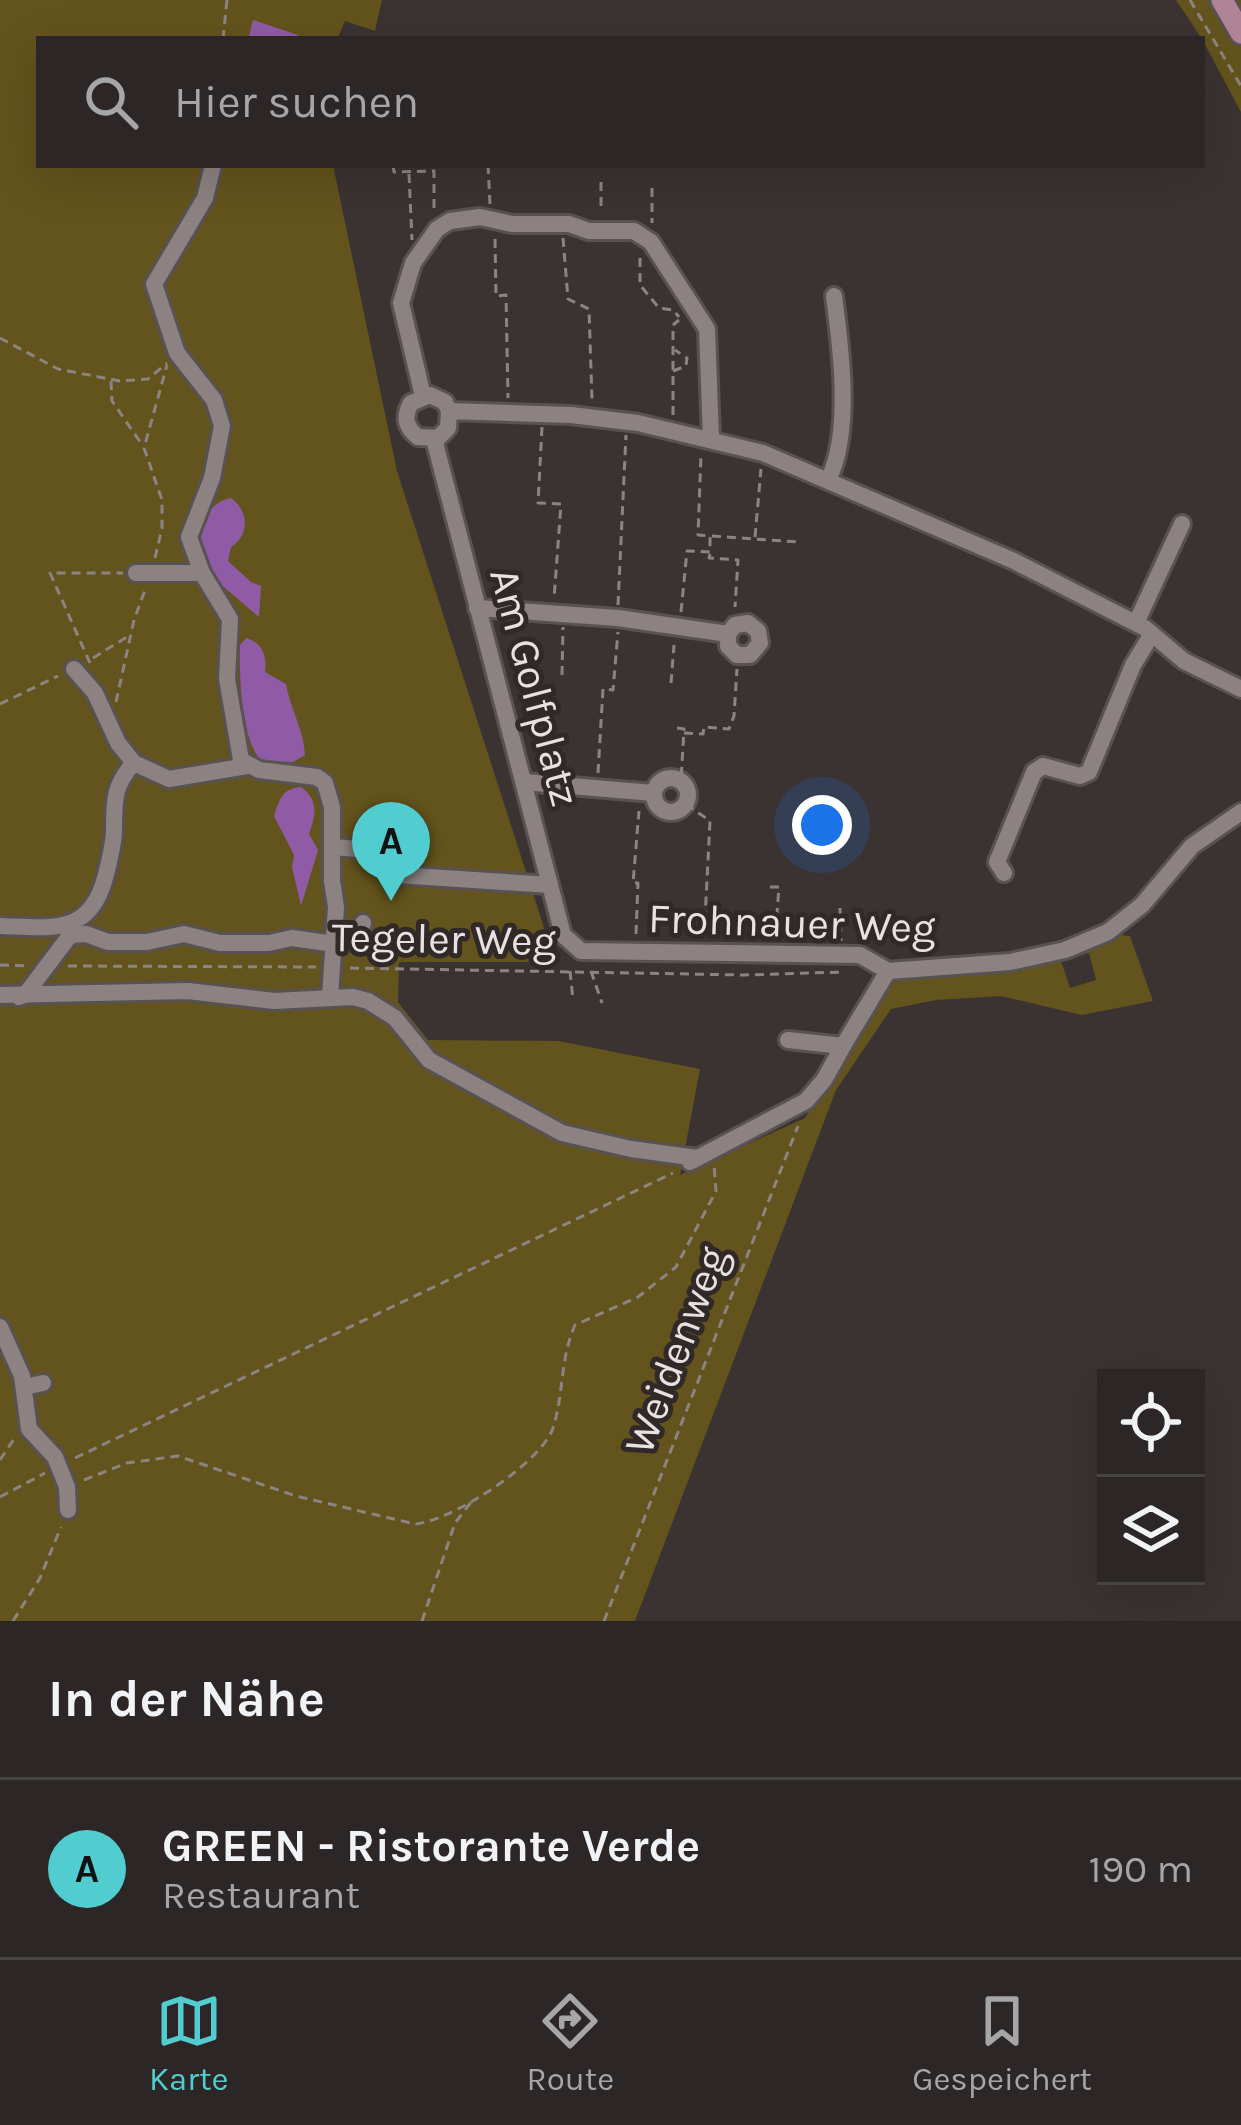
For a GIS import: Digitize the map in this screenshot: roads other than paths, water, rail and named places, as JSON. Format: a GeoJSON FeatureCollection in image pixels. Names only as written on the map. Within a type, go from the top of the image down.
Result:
{"type":"FeatureCollection","features":[{"type":"Feature","properties":{"kind":"main road"},"geometry":{"type":"LineString","coordinates":[[1222,0],[1241,33]]}},
{"type":"Feature","properties":{"kind":"street"},"geometry":{"type":"LineString","coordinates":[[212,168],[205,198],[154,284],[172,358],[214,400],[222,426],[212,478],[189,537],[202,573],[230,619],[228,694],[239,753],[248,766]]}},
{"type":"Feature","properties":{"kind":"street"},"geometry":{"type":"LineString","coordinates":[[423,396],[401,303],[407,277],[432,236],[449,221],[466,218],[563,224],[645,237],[707,328],[706,437]]}},
{"type":"Feature","properties":{"kind":"street"},"geometry":{"type":"LineString","coordinates":[[828,480],[838,461],[839,440],[841,357],[834,296]]}},
{"type":"Feature","properties":{"kind":"street"},"geometry":{"type":"LineString","coordinates":[[423,396],[438,398],[449,411],[448,428],[434,439],[418,437],[406,423],[409,407],[423,396]]}},
{"type":"Feature","properties":{"kind":"street"},"geometry":{"type":"LineString","coordinates":[[449,411],[543,413],[628,422],[763,453],[1014,561],[1136,623],[1184,661],[1241,689]]}},
{"type":"Feature","properties":{"kind":"street","name":"Am Golfplatz"},"geometry":{"type":"LineString","coordinates":[[434,439],[563,935],[574,947]]}},
{"type":"Feature","properties":{"kind":"street"},"geometry":{"type":"LineString","coordinates":[[1136,623],[1182,524]]}},
{"type":"Feature","properties":{"kind":"street"},"geometry":{"type":"LineString","coordinates":[[144,573],[202,573]]}},
{"type":"Feature","properties":{"kind":"street"},"geometry":{"type":"LineString","coordinates":[[477,608],[732,629]]}},
{"type":"Feature","properties":{"kind":"street"},"geometry":{"type":"LineString","coordinates":[[1004,873],[997,862],[1034,772],[1043,766],[1080,776],[1089,772],[1133,665],[1152,634]]}},
{"type":"Feature","properties":{"kind":"street"},"geometry":{"type":"LineString","coordinates":[[74,669],[94,693],[118,743],[134,763],[169,778],[248,766],[306,774],[326,783],[334,848],[330,998]]}},
{"type":"Feature","properties":{"kind":"street"},"geometry":{"type":"LineString","coordinates":[[26,995],[100,899],[114,839],[113,797],[134,763]]}},
{"type":"Feature","properties":{"kind":"street"},"geometry":{"type":"LineString","coordinates":[[524,782],[647,792],[662,811],[673,813],[686,804],[688,792],[681,781],[663,779],[647,792]]}},
{"type":"Feature","properties":{"kind":"street","name":"Frohnauer Weg"},"geometry":{"type":"LineString","coordinates":[[574,947],[860,955],[888,971],[1010,962],[1065,950],[1108,932],[1142,905],[1192,846],[1241,812]]}},
{"type":"Feature","properties":{"kind":"street"},"geometry":{"type":"LineString","coordinates":[[334,848],[392,852],[398,875],[550,885]]}},
{"type":"Feature","properties":{"kind":"street"},"geometry":{"type":"LineString","coordinates":[[0,926],[49,926],[82,919]]}},
{"type":"Feature","properties":{"kind":"street"},"geometry":{"type":"LineString","coordinates":[[334,944],[341,937],[359,936],[364,923]]}},
{"type":"Feature","properties":{"kind":"street"},"geometry":{"type":"LineString","coordinates":[[70,935],[86,934],[108,942],[147,943],[184,934],[220,943],[292,938],[334,944]]}},
{"type":"Feature","properties":{"kind":"street"},"geometry":{"type":"LineString","coordinates":[[0,997],[188,991],[274,1001],[368,1000],[395,1018],[429,1060],[562,1133],[697,1161],[806,1101],[824,1080],[888,971]]}},
{"type":"Feature","properties":{"kind":"street"},"geometry":{"type":"LineString","coordinates":[[788,1040],[843,1046]]}},
{"type":"Feature","properties":{"kind":"street"},"geometry":{"type":"LineString","coordinates":[[0,1327],[24,1387],[29,1429],[59,1466],[67,1486],[68,1510]]}},
{"type":"Feature","properties":{"kind":"street"},"geometry":{"type":"LineString","coordinates":[[24,1387],[43,1383]]}},
{"type":"Feature","properties":{"kind":"place","name":"GREEN - Ristorante Verde"},"geometry":{"type":"Point","coordinates":[391,901]}}]}
